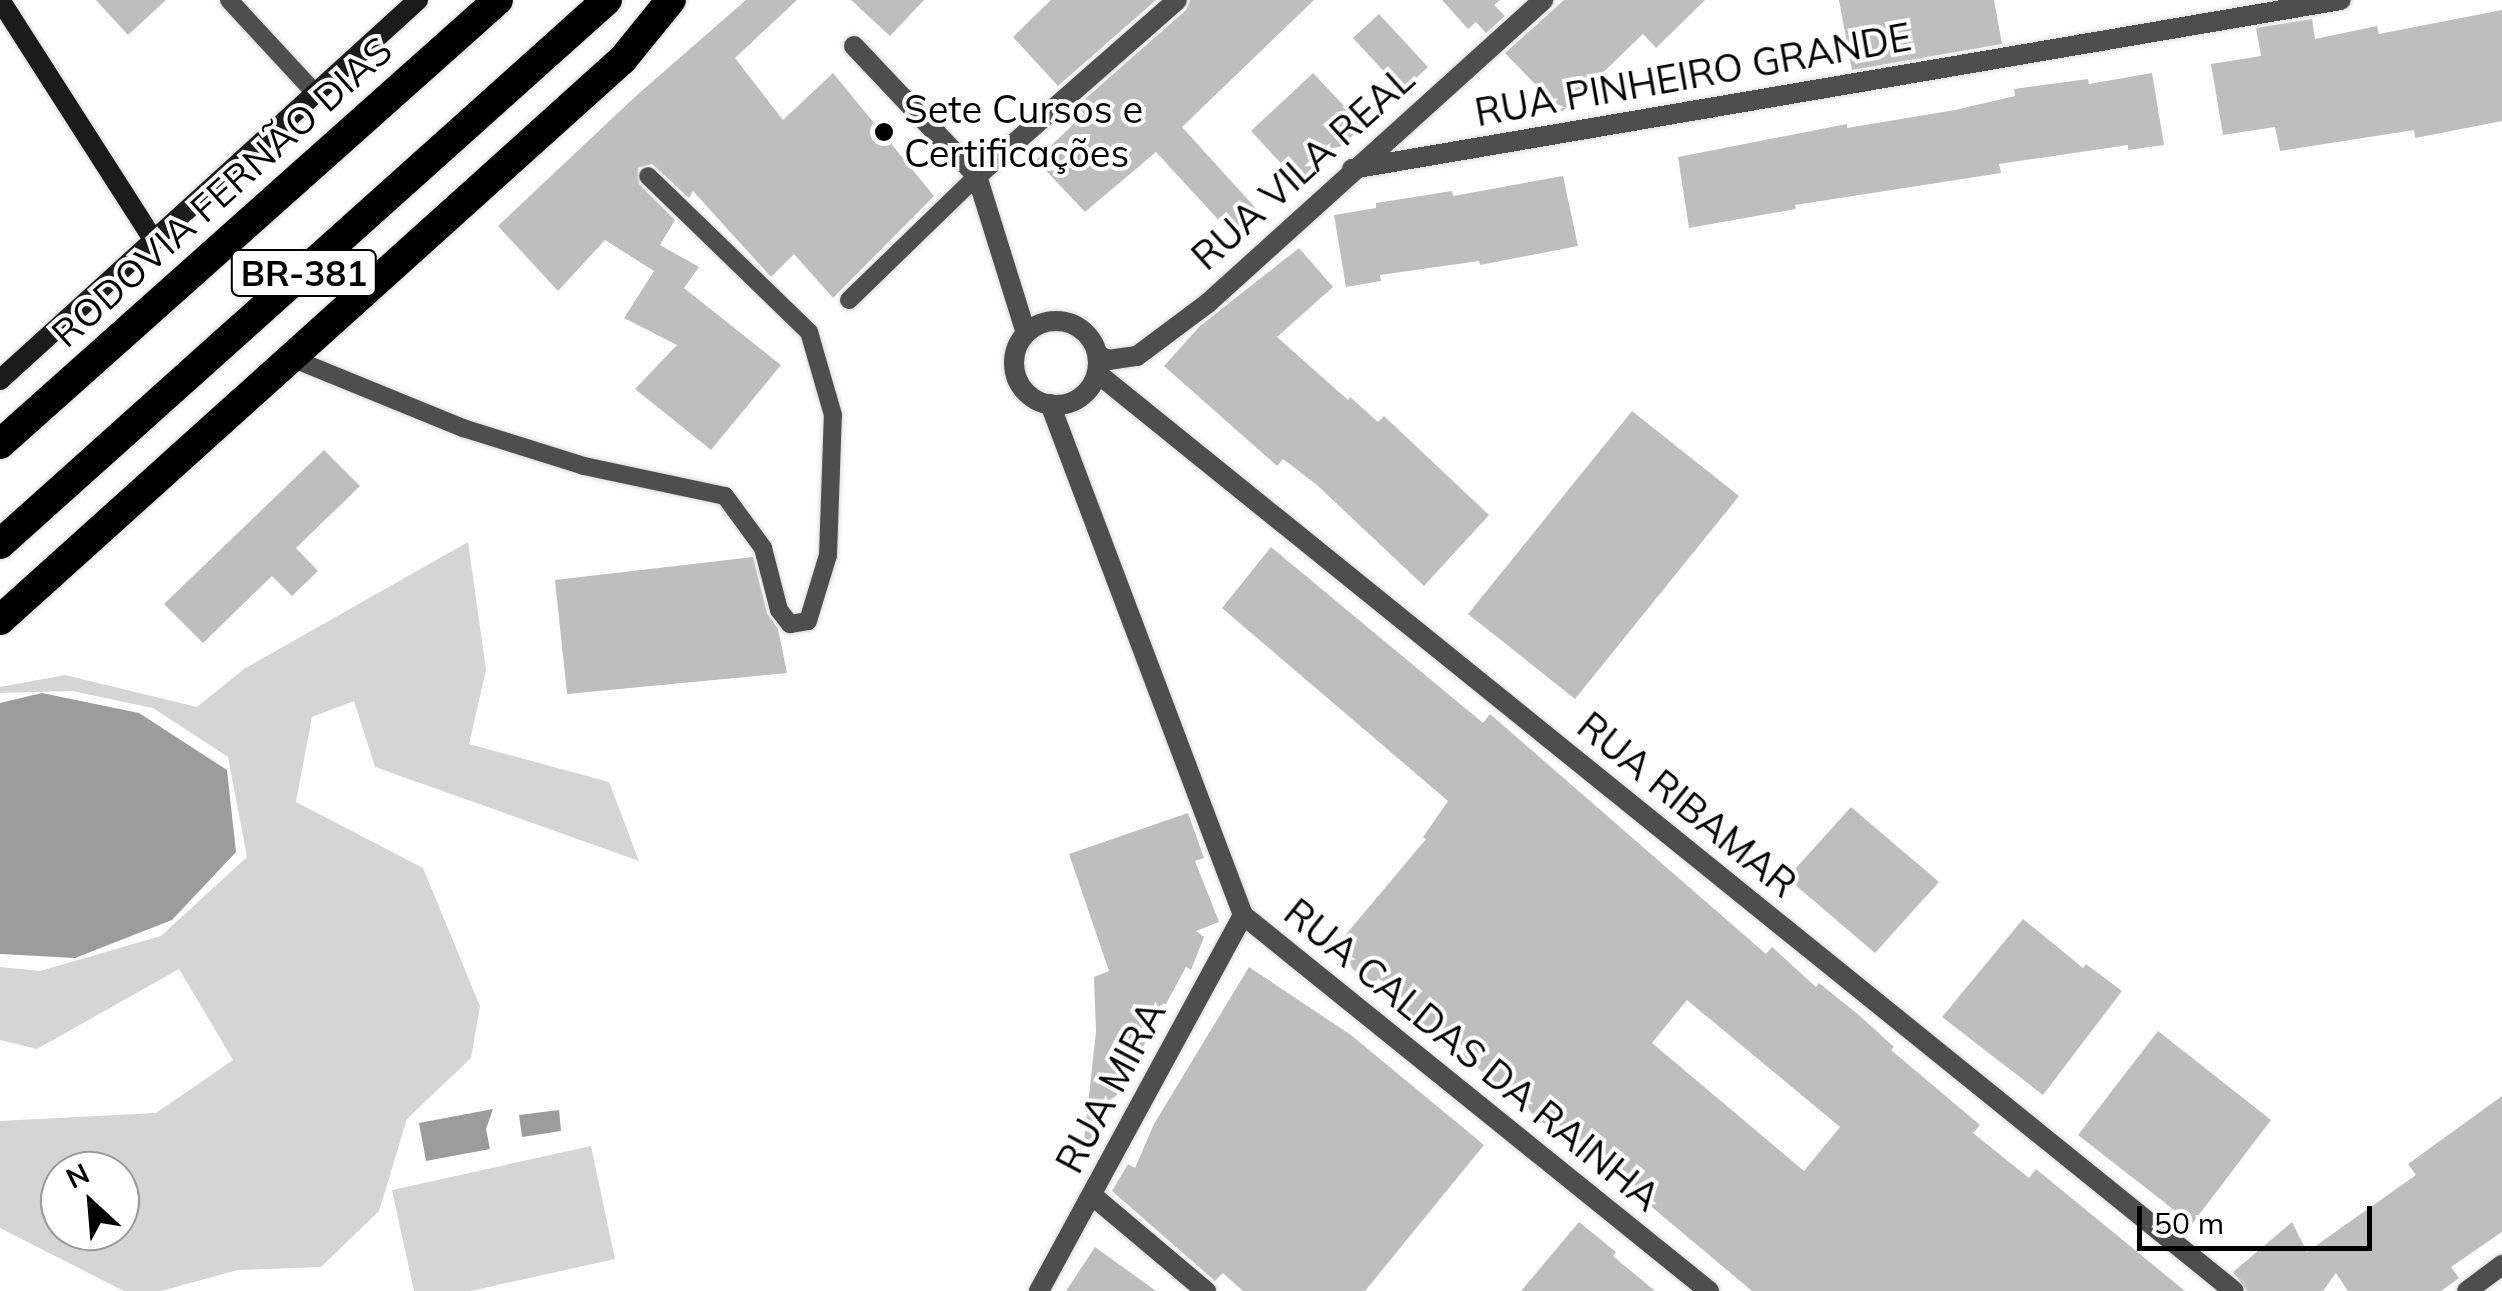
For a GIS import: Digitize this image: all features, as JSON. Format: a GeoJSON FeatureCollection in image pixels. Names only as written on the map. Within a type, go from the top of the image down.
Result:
{"type":"FeatureCollection","features":[{"type":"Feature","properties":{"kind":"highway","name":"RODOVIA FERNÃO DIAS"},"geometry":{"type":"LineString","coordinates":[[0,444],[498,0]]}},
{"type":"Feature","properties":{"kind":"highway","name":"BR-381"},"geometry":{"type":"LineString","coordinates":[[0,544],[606,0]]}},
{"type":"Feature","properties":{"kind":"highway"},"geometry":{"type":"LineString","coordinates":[[0,620],[294,359],[622,59],[671,0]]}},
{"type":"Feature","properties":{"kind":"main road"},"geometry":{"type":"LineString","coordinates":[[0,0],[154,241]]}},
{"type":"Feature","properties":{"kind":"main road","name":"RODOVIA FERNÃO DIAS"},"geometry":{"type":"LineString","coordinates":[[0,380],[418,0]]}},
{"type":"Feature","properties":{"kind":"street"},"geometry":{"type":"LineString","coordinates":[[977,176],[1177,0]]}},
{"type":"Feature","properties":{"kind":"street","name":"RUA VILA REAL"},"geometry":{"type":"LineString","coordinates":[[1097,364],[1137,356],[1208,303],[1543,0]]}},
{"type":"Feature","properties":{"kind":"street","name":"RUA PINHEIRO GRANDE"},"geometry":{"type":"LineString","coordinates":[[1352,169],[2341,0]]}},
{"type":"Feature","properties":{"kind":"street"},"geometry":{"type":"LineString","coordinates":[[854,46],[977,176],[1026,333]]}},
{"type":"Feature","properties":{"kind":"street"},"geometry":{"type":"LineString","coordinates":[[1049,321],[1074,324],[1085,332],[1097,364],[1092,384],[1074,401],[1050,404],[1037,400],[1019,382],[1014,356],[1026,333],[1049,321]]}},
{"type":"Feature","properties":{"kind":"street","name":"RUA RIBAMAR"},"geometry":{"type":"LineString","coordinates":[[1097,364],[2234,1291]]}},
{"type":"Feature","properties":{"kind":"street","name":"RUA CALDAS DA RAINHA"},"geometry":{"type":"LineString","coordinates":[[1050,404],[1242,915],[1709,1291]]}},
{"type":"Feature","properties":{"kind":"street","name":"RUA MIRA"},"geometry":{"type":"LineString","coordinates":[[1039,1291],[1242,915]]}},
{"type":"Feature","properties":{"kind":"street"},"geometry":{"type":"LineString","coordinates":[[1092,1196],[1206,1291]]}},
{"type":"Feature","properties":{"kind":"street"},"geometry":{"type":"LineString","coordinates":[[2467,1291],[2502,1265]]}},
{"type":"Feature","properties":{"kind":"lane"},"geometry":{"type":"LineString","coordinates":[[229,0],[316,94]]}},
{"type":"Feature","properties":{"kind":"lane"},"geometry":{"type":"LineString","coordinates":[[294,359],[463,428],[584,466],[725,496],[763,548],[780,610],[790,624],[808,621],[828,555],[832,415],[809,332],[648,176]]}},
{"type":"Feature","properties":{"kind":"lane"},"geometry":{"type":"LineString","coordinates":[[849,300],[977,176]]}},
{"type":"Feature","properties":{"kind":"shaded area"},"geometry":{"type":"Polygon","coordinates":[[[468,542],[486,670],[469,744],[609,782],[639,861],[375,767],[354,701],[312,717],[296,802],[423,868],[480,1006],[471,1058],[407,1119],[379,1211],[321,1267],[238,1270],[161,1291],[124,1291],[45,1251],[140,1251],[140,1151],[40,1151],[40,1248],[0,1228],[0,1121],[156,1113],[233,1060],[179,969],[37,1049],[0,1040],[0,967],[40,971],[161,936],[247,857],[228,757],[153,708],[72,691],[0,693],[0,687],[65,675],[197,707],[244,669],[468,542]]]}},
{"type":"Feature","properties":{"kind":"shaded area"},"geometry":{"type":"Polygon","coordinates":[[[42,693],[139,713],[227,770],[236,852],[172,920],[75,958],[0,954],[0,703],[42,693]]]}},
{"type":"Feature","properties":{"kind":"shaded area"},"geometry":{"type":"Polygon","coordinates":[[[493,1109],[486,1129],[490,1149],[426,1161],[419,1123],[493,1109]]]}},
{"type":"Feature","properties":{"kind":"shaded area"},"geometry":{"type":"Polygon","coordinates":[[[559,1110],[561,1131],[522,1137],[519,1115],[559,1110]]]}},
{"type":"Feature","properties":{"kind":"shaded area"},"geometry":{"type":"Polygon","coordinates":[[[591,1146],[615,1259],[471,1291],[414,1291],[392,1190],[591,1146]]]}},
{"type":"Feature","properties":{"kind":"building"},"geometry":{"type":"Polygon","coordinates":[[[96,0],[166,0],[128,35],[96,0]]]}},
{"type":"Feature","properties":{"kind":"building"},"geometry":{"type":"Polygon","coordinates":[[[746,0],[797,0],[735,58],[783,120],[833,73],[934,196],[833,298],[794,254],[771,277],[693,191],[689,198],[652,164],[638,168],[639,184],[675,220],[660,245],[699,267],[684,288],[781,365],[711,450],[635,389],[677,345],[624,318],[654,271],[605,240],[558,291],[498,226],[637,95],[746,0]]]}},
{"type":"Feature","properties":{"kind":"building"},"geometry":{"type":"Polygon","coordinates":[[[851,0],[924,0],[890,36],[851,0]]]}},
{"type":"Feature","properties":{"kind":"building"},"geometry":{"type":"Polygon","coordinates":[[[1051,0],[1156,0],[1058,86],[1013,37],[1051,0]]]}},
{"type":"Feature","properties":{"kind":"building"},"geometry":{"type":"Polygon","coordinates":[[[1190,0],[1314,0],[1182,127],[1261,214],[1235,238],[1156,152],[1085,212],[1036,160],[1084,114],[1077,106],[1186,10],[1190,0]]]}},
{"type":"Feature","properties":{"kind":"building"},"geometry":{"type":"Polygon","coordinates":[[[1442,0],[1500,0],[1494,5],[1505,16],[1486,33],[1476,22],[1468,29],[1442,0]]]}},
{"type":"Feature","properties":{"kind":"building"},"geometry":{"type":"Polygon","coordinates":[[[1564,0],[1705,0],[1656,48],[1643,34],[1562,112],[1505,53],[1564,0]]]}},
{"type":"Feature","properties":{"kind":"building"},"geometry":{"type":"Polygon","coordinates":[[[1839,0],[1994,0],[2002,44],[1852,70],[1839,0]]]}},
{"type":"Feature","properties":{"kind":"building"},"geometry":{"type":"Polygon","coordinates":[[[2502,10],[2502,121],[2415,138],[2414,130],[2280,151],[2275,127],[2223,135],[2211,64],[2261,56],[2256,28],[2312,19],[2315,39],[2377,26],[2379,34],[2502,10]]]}},
{"type":"Feature","properties":{"kind":"building"},"geometry":{"type":"Polygon","coordinates":[[[1379,14],[1428,67],[1402,91],[1353,38],[1379,14]]]}},
{"type":"Feature","properties":{"kind":"building"},"geometry":{"type":"Polygon","coordinates":[[[1313,73],[1363,126],[1300,184],[1251,131],[1313,73]]]}},
{"type":"Feature","properties":{"kind":"building"},"geometry":{"type":"Polygon","coordinates":[[[2152,73],[2164,145],[2128,150],[2128,145],[1999,164],[2001,173],[1795,205],[1796,209],[1689,228],[1678,157],[1847,124],[1847,128],[1955,110],[2015,96],[2014,89],[2088,79],[2089,84],[2152,73]]]}},
{"type":"Feature","properties":{"kind":"building"},"geometry":{"type":"Polygon","coordinates":[[[1563,176],[1578,246],[1480,265],[1479,261],[1380,275],[1381,281],[1346,287],[1334,215],[1376,208],[1376,203],[1452,191],[1453,196],[1563,176]]]}},
{"type":"Feature","properties":{"kind":"building"},"geometry":{"type":"Polygon","coordinates":[[[1299,248],[1333,287],[1277,337],[1348,400],[1350,397],[1378,422],[1384,416],[1489,515],[1424,586],[1317,485],[1283,459],[1277,466],[1164,366],[1200,326],[1299,248]]]}},
{"type":"Feature","properties":{"kind":"building"},"geometry":{"type":"Polygon","coordinates":[[[1632,411],[1739,496],[1575,699],[1468,614],[1632,411]]]}},
{"type":"Feature","properties":{"kind":"building"},"geometry":{"type":"Polygon","coordinates":[[[324,450],[360,486],[296,548],[318,571],[292,596],[272,576],[203,643],[164,604],[324,450]]]}},
{"type":"Feature","properties":{"kind":"building"},"geometry":{"type":"Polygon","coordinates":[[[1271,547],[1483,723],[1490,714],[1766,954],[1772,947],[1816,987],[1819,983],[1860,1016],[1894,1047],[1891,1050],[1980,1125],[1973,1133],[2029,1178],[2036,1169],[2185,1291],[1752,1291],[1548,1120],[1545,1124],[1461,1054],[1459,1057],[1410,1019],[1332,951],[1426,839],[1423,837],[1448,801],[1222,608],[1271,547]],[[1687,1000],[1652,1043],[1804,1171],[1840,1127],[1687,1000]]]}},
{"type":"Feature","properties":{"kind":"building"},"geometry":{"type":"Polygon","coordinates":[[[753,557],[767,613],[778,629],[787,673],[567,694],[555,580],[753,557]]]}},
{"type":"Feature","properties":{"kind":"building"},"geometry":{"type":"Polygon","coordinates":[[[1851,807],[1939,882],[1875,953],[1787,878],[1851,807]]]}},
{"type":"Feature","properties":{"kind":"building"},"geometry":{"type":"Polygon","coordinates":[[[1188,813],[1204,858],[1195,861],[1219,922],[1196,931],[1204,937],[1191,970],[1186,967],[1082,1159],[1096,1032],[1094,977],[1109,971],[1069,854],[1188,813]]]}},
{"type":"Feature","properties":{"kind":"building"},"geometry":{"type":"Polygon","coordinates":[[[2023,919],[2083,968],[2086,964],[2122,991],[2043,1095],[1942,1017],[2023,919]]]}},
{"type":"Feature","properties":{"kind":"building"},"geometry":{"type":"Polygon","coordinates":[[[1249,967],[1351,1035],[1484,1145],[1365,1291],[1243,1291],[1223,1273],[1215,1281],[1112,1191],[1128,1164],[1135,1168],[1154,1124],[1249,967]]]}},
{"type":"Feature","properties":{"kind":"building"},"geometry":{"type":"Polygon","coordinates":[[[2158,1031],[2271,1120],[2192,1224],[2078,1135],[2158,1031]]]}},
{"type":"Feature","properties":{"kind":"building"},"geometry":{"type":"Polygon","coordinates":[[[2502,1096],[2502,1232],[2451,1267],[2459,1278],[2441,1291],[2348,1291],[2336,1273],[2323,1291],[2247,1291],[2233,1272],[2292,1222],[2307,1252],[2416,1175],[2408,1164],[2502,1096]]]}},
{"type":"Feature","properties":{"kind":"building"},"geometry":{"type":"Polygon","coordinates":[[[1579,1222],[1616,1252],[1613,1256],[1655,1291],[1521,1291],[1579,1222]]]}},
{"type":"Feature","properties":{"kind":"building"},"geometry":{"type":"Polygon","coordinates":[[[1095,1247],[1156,1291],[1066,1291],[1095,1247]]]}},
{"type":"Feature","properties":{"kind":"place","name":"Sete Cursos e Certificações"},"geometry":{"type":"Point","coordinates":[884,132]}}]}
